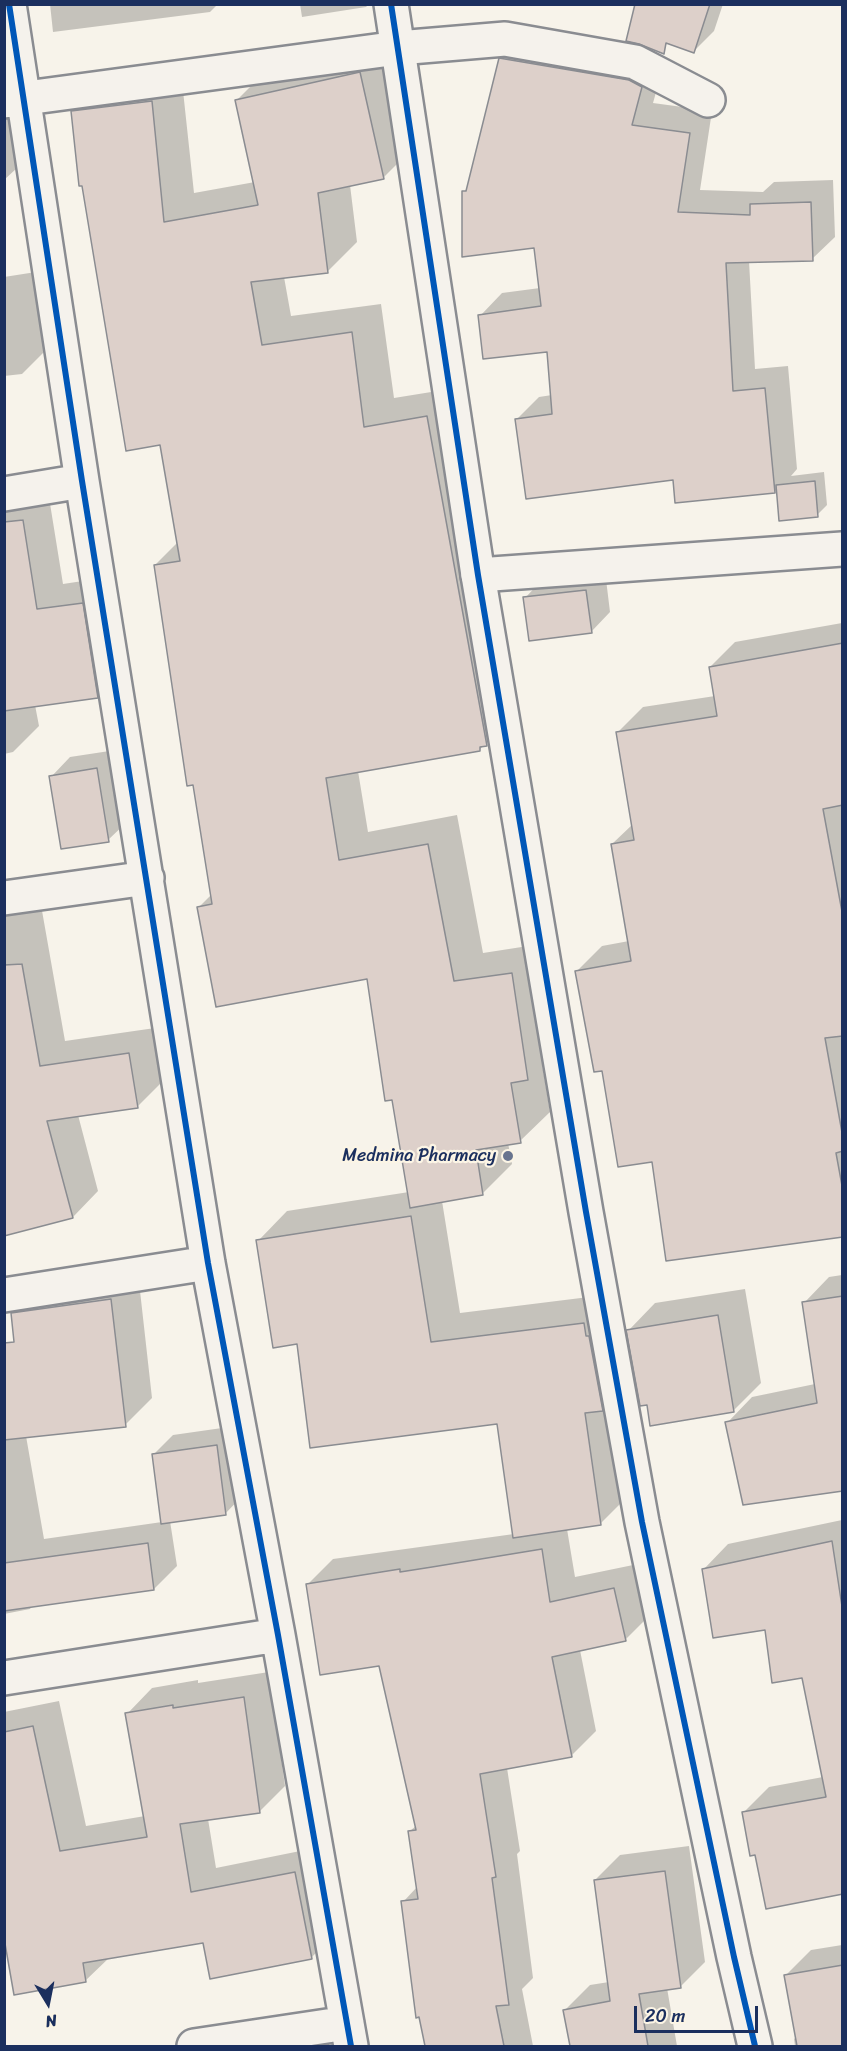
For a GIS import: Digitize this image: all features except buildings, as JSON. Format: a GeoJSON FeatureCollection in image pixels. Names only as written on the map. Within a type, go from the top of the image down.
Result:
{"type":"FeatureCollection","features":[{"type":"Feature","properties":{"kind":"street"},"geometry":{"type":"LineString","coordinates":[[9,4],[14,99],[82,481],[208,1263],[278,1635],[349,2035],[194,2046]]}},
{"type":"Feature","properties":{"kind":"street"},"geometry":{"type":"LineString","coordinates":[[392,4],[478,574],[586,1212],[642,1522],[755,2046]]}},
{"type":"Feature","properties":{"kind":"street"},"geometry":{"type":"LineString","coordinates":[[14,99],[399,48],[505,39],[635,62],[708,100]]}},
{"type":"Feature","properties":{"kind":"street"},"geometry":{"type":"LineString","coordinates":[[4,494],[82,481]]}},
{"type":"Feature","properties":{"kind":"street"},"geometry":{"type":"LineString","coordinates":[[478,574],[843,549]]}},
{"type":"Feature","properties":{"kind":"street"},"geometry":{"type":"LineString","coordinates":[[4,897],[147,878]]}},
{"type":"Feature","properties":{"kind":"street"},"geometry":{"type":"LineString","coordinates":[[4,1295],[208,1263]]}},
{"type":"Feature","properties":{"kind":"street"},"geometry":{"type":"LineString","coordinates":[[4,1678],[278,1635]]}},
{"type":"Feature","properties":{"kind":"cycle path"},"geometry":{"type":"LineString","coordinates":[[9,4],[82,481],[208,1263],[278,1635],[351,2046]]}},
{"type":"Feature","properties":{"kind":"cycle path"},"geometry":{"type":"LineString","coordinates":[[391,4],[478,575],[586,1212],[642,1522],[755,2046]]}},
{"type":"Feature","properties":{"kind":"place","name":"Medmina Pharmacy"},"geometry":{"type":"Point","coordinates":[508,1156]}}]}
